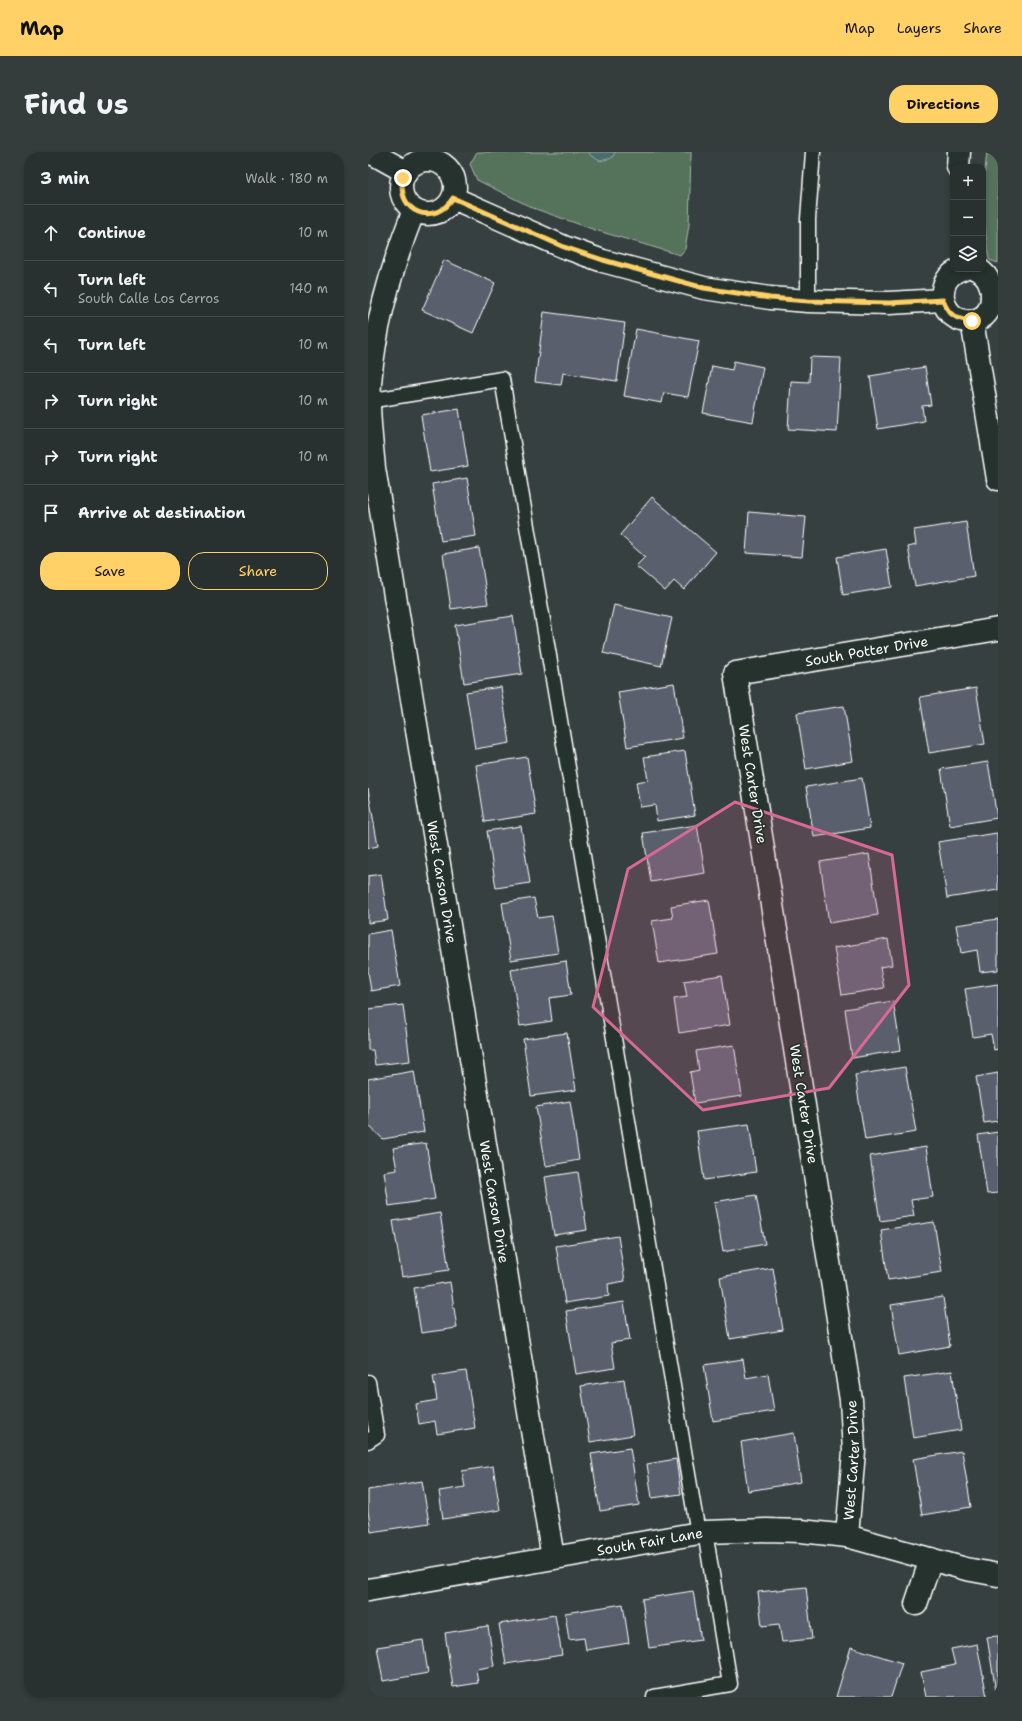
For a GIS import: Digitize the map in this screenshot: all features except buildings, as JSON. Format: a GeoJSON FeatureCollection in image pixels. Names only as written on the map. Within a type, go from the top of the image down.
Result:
{"type":"FeatureCollection","features":[{"type":"Feature","properties":{"kind":"street"},"geometry":{"type":"LineString","coordinates":[[370,152],[406,172]]}},
{"type":"Feature","properties":{"kind":"street"},"geometry":{"type":"LineString","coordinates":[[958,164],[959,152]]}},
{"type":"Feature","properties":{"kind":"street"},"geometry":{"type":"LineString","coordinates":[[444,158],[446,167],[453,178],[455,192],[453,198],[448,206],[431,214],[423,214],[414,210],[408,205],[402,192],[401,185],[406,172],[416,163],[444,158]]}},
{"type":"Feature","properties":{"kind":"street"},"geometry":{"type":"LineString","coordinates":[[453,198],[564,247],[603,260],[704,288],[770,298],[808,301],[889,303],[943,300]]}},
{"type":"Feature","properties":{"kind":"street","name":"West Carson Drive"},"geometry":{"type":"LineString","coordinates":[[414,210],[392,271],[381,310],[372,368],[369,401],[370,435],[374,468],[553,1558]]}},
{"type":"Feature","properties":{"kind":"street"},"geometry":{"type":"LineString","coordinates":[[956,272],[946,280],[943,286],[943,300],[950,314],[957,319],[972,321],[980,319],[992,308],[997,293],[990,279],[983,272]]}},
{"type":"Feature","properties":{"kind":"street"},"geometry":{"type":"LineString","coordinates":[[972,321],[998,479]]}},
{"type":"Feature","properties":{"kind":"street","name":"South Potter Drive"},"geometry":{"type":"LineString","coordinates":[[735,673],[998,628]]}},
{"type":"Feature","properties":{"kind":"street","name":"West Carter Drive"},"geometry":{"type":"LineString","coordinates":[[735,673],[851,1400],[854,1451],[847,1536]]}},
{"type":"Feature","properties":{"kind":"street","name":"South Fair Lane"},"geometry":{"type":"LineString","coordinates":[[368,1590],[702,1532],[766,1530],[847,1536],[966,1569],[998,1575]]}},
{"type":"Feature","properties":{"kind":"street"},"geometry":{"type":"LineString","coordinates":[[916,1604],[931,1559]]}},
{"type":"Feature","properties":{"kind":"lane"},"geometry":{"type":"LineString","coordinates":[[808,301],[808,219],[812,152]]}},
{"type":"Feature","properties":{"kind":"lane"},"geometry":{"type":"LineString","coordinates":[[369,401],[502,379],[702,1532],[730,1684],[654,1697]]}},
{"type":"Feature","properties":{"kind":"lane"},"geometry":{"type":"LineString","coordinates":[[368,1382],[377,1435],[368,1440]]}},
{"type":"Feature","properties":{"kind":"highlighted area"},"geometry":{"type":"Polygon","coordinates":[[[735,802],[892,855],[909,985],[829,1088],[703,1110],[593,1007],[628,869],[735,802]]]}},
{"type":"Feature","properties":{"kind":"green space"},"geometry":{"type":"Polygon","coordinates":[[[477,152],[691,152],[689,225],[685,249],[680,255],[595,230],[533,208],[477,180],[470,164],[477,152]]]}},
{"type":"Feature","properties":{"kind":"green space"},"geometry":{"type":"Polygon","coordinates":[[[987,152],[998,152],[998,263],[989,260],[986,236],[986,164],[987,152]]]}},
{"type":"Feature","properties":{"kind":"water"},"geometry":{"type":"Polygon","coordinates":[[[589,152],[615,152],[612,158],[600,161],[590,155],[589,152]]]}},
{"type":"Feature","properties":{"kind":"route"},"geometry":{"type":"LineString","coordinates":[[403,178],[401,185],[404,199],[414,210],[423,214],[431,214],[440,211],[448,206],[453,198],[564,247],[603,260],[704,288],[770,298],[808,301],[889,303],[943,300],[950,314],[957,319],[972,321]]}}]}
